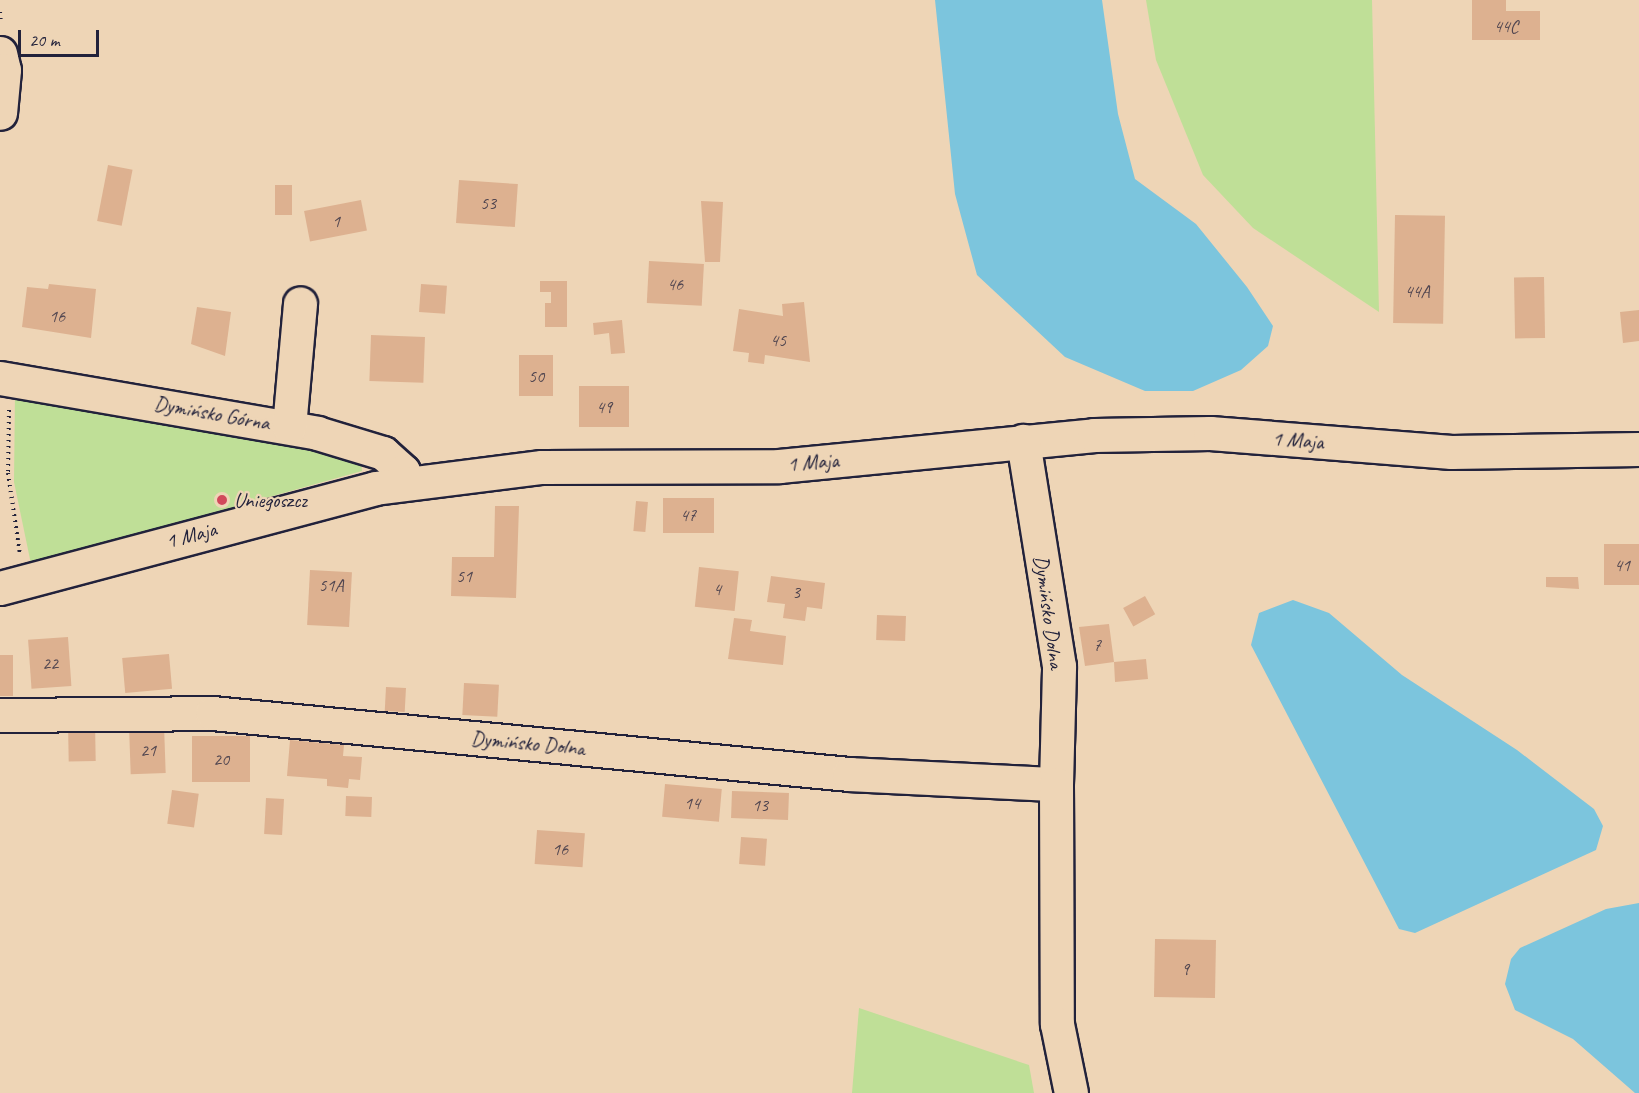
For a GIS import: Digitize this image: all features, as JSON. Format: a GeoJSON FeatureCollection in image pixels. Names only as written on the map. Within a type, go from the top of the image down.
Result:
{"type":"FeatureCollection","features":[{"type":"Feature","properties":{"kind":"street"},"geometry":{"type":"LineString","coordinates":[[0,53],[4,70],[0,113]]}},
{"type":"Feature","properties":{"kind":"street"},"geometry":{"type":"LineString","coordinates":[[289,427],[300,303]]}},
{"type":"Feature","properties":{"kind":"street","name":"Dymińsko Górna"},"geometry":{"type":"LineString","coordinates":[[5,379],[289,427],[382,453],[403,471],[405,483]]}},
{"type":"Feature","properties":{"kind":"street","name":"1 Maja"},"geometry":{"type":"LineString","coordinates":[[13,585],[271,513],[405,483],[542,467],[779,466],[1023,441],[1210,433],[1451,452],[1639,449]]}},
{"type":"Feature","properties":{"kind":"street","name":"Dymińsko Dolna"},"geometry":{"type":"LineString","coordinates":[[1023,441],[1059,666],[1056,784],[1058,1024],[1071,1093]]}},
{"type":"Feature","properties":{"kind":"street","name":"Dymińsko Dolna"},"geometry":{"type":"LineString","coordinates":[[0,715],[212,713],[849,774],[1056,784]]}},
{"type":"Feature","properties":{"kind":"path"},"geometry":{"type":"LineString","coordinates":[[5,379],[13,585]]}},
{"type":"Feature","properties":{"kind":"green space"},"geometry":{"type":"Polygon","coordinates":[[[1146,0],[1372,0],[1379,312],[1253,228],[1203,175],[1156,60],[1146,0]]]}},
{"type":"Feature","properties":{"kind":"green space"},"geometry":{"type":"Polygon","coordinates":[[[15,392],[255,428],[361,462],[362,471],[31,564],[14,482],[15,392]]]}},
{"type":"Feature","properties":{"kind":"green space"},"geometry":{"type":"Polygon","coordinates":[[[859,1008],[1029,1065],[1034,1093],[852,1093],[859,1008]]]}},
{"type":"Feature","properties":{"kind":"water"},"geometry":{"type":"Polygon","coordinates":[[[935,0],[1102,0],[1118,114],[1135,179],[1196,224],[1247,287],[1273,326],[1268,346],[1241,370],[1193,391],[1145,391],[1065,357],[977,275],[955,194],[935,0]]]}},
{"type":"Feature","properties":{"kind":"water"},"geometry":{"type":"Polygon","coordinates":[[[1293,600],[1329,613],[1402,675],[1517,750],[1594,809],[1603,826],[1596,850],[1415,933],[1399,929],[1251,645],[1259,613],[1293,600]]]}},
{"type":"Feature","properties":{"kind":"water"},"geometry":{"type":"Polygon","coordinates":[[[1639,903],[1639,1093],[1635,1093],[1573,1039],[1515,1010],[1505,984],[1511,959],[1520,948],[1606,909],[1639,903]]]}},
{"type":"Feature","properties":{"kind":"building"},"geometry":{"type":"Polygon","coordinates":[[[1472,0],[1506,0],[1506,11],[1540,11],[1540,40],[1472,40],[1472,0]]]}},
{"type":"Feature","properties":{"kind":"building"},"geometry":{"type":"Polygon","coordinates":[[[108,165],[133,170],[122,226],[97,221],[108,165]]]}},
{"type":"Feature","properties":{"kind":"building"},"geometry":{"type":"Polygon","coordinates":[[[459,180],[518,184],[515,227],[456,223],[459,180]]]}},
{"type":"Feature","properties":{"kind":"building"},"geometry":{"type":"Polygon","coordinates":[[[275,185],[292,185],[292,215],[275,215],[275,185]]]}},
{"type":"Feature","properties":{"kind":"building"},"geometry":{"type":"Polygon","coordinates":[[[361,200],[367,230],[310,241],[304,211],[361,200]]]}},
{"type":"Feature","properties":{"kind":"building"},"geometry":{"type":"Polygon","coordinates":[[[701,201],[723,202],[720,262],[705,262],[701,201]]]}},
{"type":"Feature","properties":{"kind":"building"},"geometry":{"type":"Polygon","coordinates":[[[1395,215],[1445,216],[1443,324],[1393,323],[1395,215]]]}},
{"type":"Feature","properties":{"kind":"building"},"geometry":{"type":"Polygon","coordinates":[[[649,261],[704,264],[702,306],[647,303],[649,261]]]}},
{"type":"Feature","properties":{"kind":"building"},"geometry":{"type":"Polygon","coordinates":[[[1544,277],[1545,338],[1515,339],[1514,278],[1544,277]]]}},
{"type":"Feature","properties":{"kind":"building"},"geometry":{"type":"Polygon","coordinates":[[[540,281],[567,281],[567,327],[545,327],[545,303],[551,303],[551,292],[540,292],[540,281]]]}},
{"type":"Feature","properties":{"kind":"building"},"geometry":{"type":"Polygon","coordinates":[[[49,284],[96,289],[91,338],[22,327],[27,287],[48,289],[49,284]]]}},
{"type":"Feature","properties":{"kind":"building"},"geometry":{"type":"Polygon","coordinates":[[[421,284],[447,286],[445,314],[419,312],[421,284]]]}},
{"type":"Feature","properties":{"kind":"building"},"geometry":{"type":"Polygon","coordinates":[[[804,302],[810,362],[765,355],[764,364],[748,362],[749,353],[733,351],[739,309],[783,316],[782,304],[804,302]]]}},
{"type":"Feature","properties":{"kind":"building"},"geometry":{"type":"Polygon","coordinates":[[[197,307],[231,312],[225,356],[191,344],[197,307]]]}},
{"type":"Feature","properties":{"kind":"building"},"geometry":{"type":"Polygon","coordinates":[[[1639,310],[1639,341],[1623,343],[1620,312],[1639,310]]]}},
{"type":"Feature","properties":{"kind":"building"},"geometry":{"type":"Polygon","coordinates":[[[622,320],[625,353],[611,354],[609,333],[594,335],[593,323],[622,320]]]}},
{"type":"Feature","properties":{"kind":"building"},"geometry":{"type":"Polygon","coordinates":[[[371,335],[425,337],[423,383],[369,381],[371,335]]]}},
{"type":"Feature","properties":{"kind":"building"},"geometry":{"type":"Polygon","coordinates":[[[519,355],[553,355],[553,396],[519,396],[519,355]]]}},
{"type":"Feature","properties":{"kind":"building"},"geometry":{"type":"Polygon","coordinates":[[[579,386],[629,386],[629,427],[579,427],[579,386]]]}},
{"type":"Feature","properties":{"kind":"building"},"geometry":{"type":"Polygon","coordinates":[[[663,498],[714,498],[714,533],[663,533],[663,498]]]}},
{"type":"Feature","properties":{"kind":"building"},"geometry":{"type":"Polygon","coordinates":[[[636,501],[648,502],[645,532],[633,531],[636,501]]]}},
{"type":"Feature","properties":{"kind":"building"},"geometry":{"type":"Polygon","coordinates":[[[495,506],[519,506],[516,598],[451,596],[452,557],[494,557],[495,506]]]}},
{"type":"Feature","properties":{"kind":"building"},"geometry":{"type":"Polygon","coordinates":[[[1604,544],[1639,544],[1639,585],[1604,585],[1604,544]]]}},
{"type":"Feature","properties":{"kind":"building"},"geometry":{"type":"Polygon","coordinates":[[[699,567],[739,571],[735,611],[695,607],[699,567]]]}},
{"type":"Feature","properties":{"kind":"building"},"geometry":{"type":"Polygon","coordinates":[[[310,570],[352,572],[349,627],[307,625],[310,570]]]}},
{"type":"Feature","properties":{"kind":"building"},"geometry":{"type":"Polygon","coordinates":[[[771,576],[825,583],[822,609],[807,607],[805,621],[783,618],[785,604],[767,602],[771,576]]]}},
{"type":"Feature","properties":{"kind":"building"},"geometry":{"type":"Polygon","coordinates":[[[1546,577],[1578,577],[1579,589],[1546,587],[1546,577]]]}},
{"type":"Feature","properties":{"kind":"building"},"geometry":{"type":"Polygon","coordinates":[[[1145,596],[1155,614],[1133,626],[1123,608],[1145,596]]]}},
{"type":"Feature","properties":{"kind":"building"},"geometry":{"type":"Polygon","coordinates":[[[877,615],[906,616],[905,641],[876,640],[877,615]]]}},
{"type":"Feature","properties":{"kind":"building"},"geometry":{"type":"Polygon","coordinates":[[[734,618],[752,620],[750,631],[786,636],[783,665],[728,659],[734,618]]]}},
{"type":"Feature","properties":{"kind":"building"},"geometry":{"type":"Polygon","coordinates":[[[1109,624],[1114,662],[1085,666],[1079,627],[1109,624]]]}},
{"type":"Feature","properties":{"kind":"building"},"geometry":{"type":"Polygon","coordinates":[[[68,637],[71,686],[32,689],[28,640],[68,637]]]}},
{"type":"Feature","properties":{"kind":"building"},"geometry":{"type":"Polygon","coordinates":[[[169,654],[172,689],[125,693],[122,658],[169,654]]]}},
{"type":"Feature","properties":{"kind":"building"},"geometry":{"type":"Polygon","coordinates":[[[0,655],[13,655],[13,696],[0,696],[0,655]]]}},
{"type":"Feature","properties":{"kind":"building"},"geometry":{"type":"Polygon","coordinates":[[[1146,659],[1148,679],[1115,682],[1114,662],[1146,659]]]}},
{"type":"Feature","properties":{"kind":"building"},"geometry":{"type":"Polygon","coordinates":[[[464,683],[499,685],[497,717],[462,715],[464,683]]]}},
{"type":"Feature","properties":{"kind":"building"},"geometry":{"type":"Polygon","coordinates":[[[386,687],[406,688],[405,712],[385,711],[386,687]]]}},
{"type":"Feature","properties":{"kind":"building"},"geometry":{"type":"Polygon","coordinates":[[[68,721],[95,721],[96,761],[69,761],[68,721]]]}},
{"type":"Feature","properties":{"kind":"building"},"geometry":{"type":"Polygon","coordinates":[[[164,725],[166,773],[131,774],[129,726],[164,725]]]}},
{"type":"Feature","properties":{"kind":"building"},"geometry":{"type":"Polygon","coordinates":[[[192,736],[250,736],[250,782],[192,782],[192,736]]]}},
{"type":"Feature","properties":{"kind":"building"},"geometry":{"type":"Polygon","coordinates":[[[290,740],[344,745],[343,756],[362,757],[360,780],[349,779],[348,788],[327,786],[327,779],[287,776],[290,740]]]}},
{"type":"Feature","properties":{"kind":"building"},"geometry":{"type":"Polygon","coordinates":[[[665,784],[722,789],[719,822],[662,817],[665,784]]]}},
{"type":"Feature","properties":{"kind":"building"},"geometry":{"type":"Polygon","coordinates":[[[172,790],[199,794],[194,827],[167,824],[172,790]]]}},
{"type":"Feature","properties":{"kind":"building"},"geometry":{"type":"Polygon","coordinates":[[[732,791],[789,793],[788,820],[731,818],[732,791]]]}},
{"type":"Feature","properties":{"kind":"building"},"geometry":{"type":"Polygon","coordinates":[[[346,796],[372,797],[371,817],[345,816],[346,796]]]}},
{"type":"Feature","properties":{"kind":"building"},"geometry":{"type":"Polygon","coordinates":[[[266,798],[284,799],[282,835],[264,834],[266,798]]]}},
{"type":"Feature","properties":{"kind":"building"},"geometry":{"type":"Polygon","coordinates":[[[537,830],[585,833],[583,867],[535,864],[537,830]]]}},
{"type":"Feature","properties":{"kind":"building"},"geometry":{"type":"Polygon","coordinates":[[[741,837],[767,839],[765,866],[739,864],[741,837]]]}},
{"type":"Feature","properties":{"kind":"building"},"geometry":{"type":"Polygon","coordinates":[[[1155,939],[1216,940],[1215,998],[1154,997],[1155,939]]]}},
{"type":"Feature","properties":{"kind":"place","name":"Uniegoszcz"},"geometry":{"type":"Point","coordinates":[222,500]}}]}
